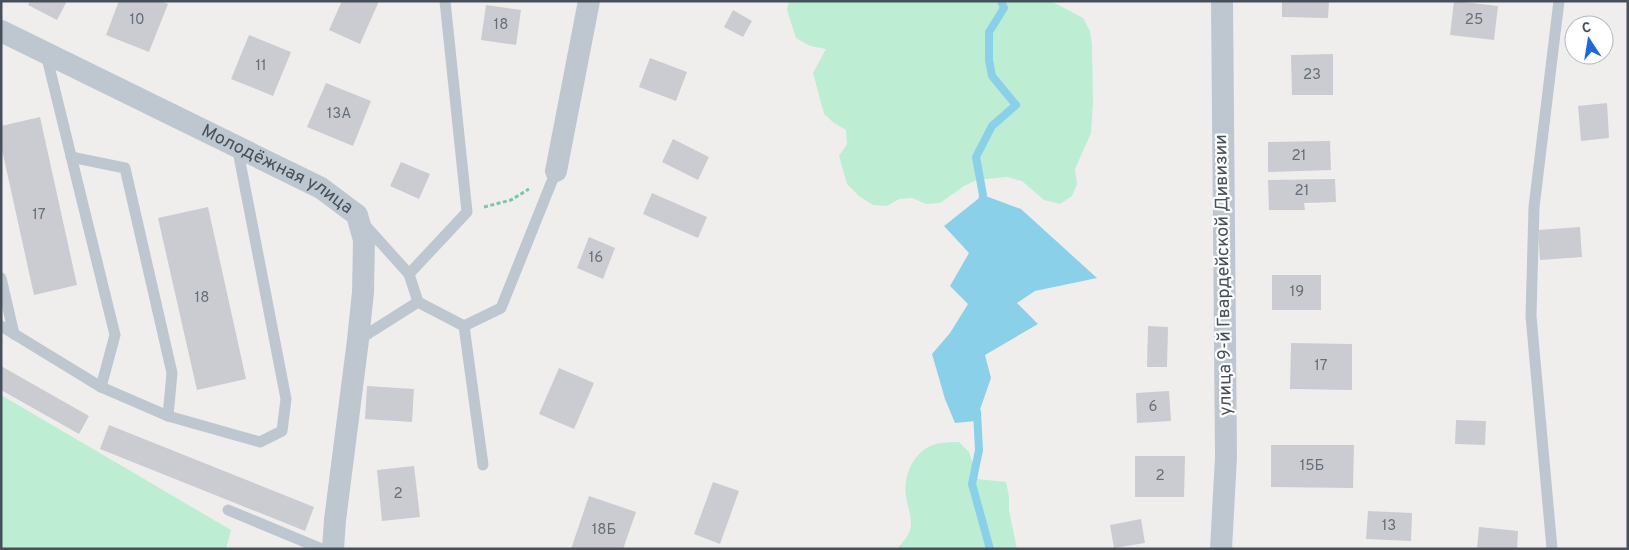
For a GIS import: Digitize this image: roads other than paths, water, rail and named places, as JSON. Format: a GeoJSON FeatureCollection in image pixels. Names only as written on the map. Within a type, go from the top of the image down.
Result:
{"type":"FeatureCollection","features":[{"type":"Feature","properties":{"kind":"street"},"geometry":{"type":"LineString","coordinates":[[556,170],[590,1]]}},
{"type":"Feature","properties":{"kind":"street","name":"улица 9-й Гвардейской Дивизии"},"geometry":{"type":"LineString","coordinates":[[1221,549],[1226,457],[1222,1]]}},
{"type":"Feature","properties":{"kind":"street","name":"Молодёжная улица"},"geometry":{"type":"LineString","coordinates":[[1,31],[321,188],[357,215],[364,240],[363,292],[333,549]]}},
{"type":"Feature","properties":{"kind":"lane"},"geometry":{"type":"LineString","coordinates":[[409,274],[467,212],[445,1]]}},
{"type":"Feature","properties":{"kind":"lane"},"geometry":{"type":"LineString","coordinates":[[1552,549],[1531,316],[1534,208],[1559,1]]}},
{"type":"Feature","properties":{"kind":"lane"},"geometry":{"type":"LineString","coordinates":[[46,52],[115,335],[101,387]]}},
{"type":"Feature","properties":{"kind":"lane"},"geometry":{"type":"LineString","coordinates":[[1,326],[101,387],[168,416],[260,442],[282,431],[286,400],[236,146]]}},
{"type":"Feature","properties":{"kind":"lane"},"geometry":{"type":"LineString","coordinates":[[71,157],[125,168],[172,373],[168,416]]}},
{"type":"Feature","properties":{"kind":"lane"},"geometry":{"type":"LineString","coordinates":[[464,326],[501,308],[556,170]]}},
{"type":"Feature","properties":{"kind":"lane"},"geometry":{"type":"LineString","coordinates":[[357,215],[409,274],[418,302],[464,326]]}},
{"type":"Feature","properties":{"kind":"lane"},"geometry":{"type":"LineString","coordinates":[[1,278],[14,334]]}},
{"type":"Feature","properties":{"kind":"lane"},"geometry":{"type":"LineString","coordinates":[[358,340],[418,302]]}},
{"type":"Feature","properties":{"kind":"lane"},"geometry":{"type":"LineString","coordinates":[[464,326],[483,465]]}},
{"type":"Feature","properties":{"kind":"lane"},"geometry":{"type":"LineString","coordinates":[[228,510],[322,549]]}},
{"type":"Feature","properties":{"kind":"water"},"geometry":{"type":"Polygon","coordinates":[[[983,195],[1021,209],[1097,278],[1035,291],[1017,303],[1038,324],[985,355],[991,378],[976,421],[955,423],[945,399],[932,354],[950,333],[968,304],[950,286],[969,253],[944,226],[983,195]]]}},
{"type":"Feature","properties":{"kind":"waterway"},"geometry":{"type":"LineString","coordinates":[[982,203],[983,195],[976,157],[992,126],[1016,105],[992,76],[989,60],[989,32],[1004,8],[1001,1]]}},
{"type":"Feature","properties":{"kind":"waterway"},"geometry":{"type":"LineString","coordinates":[[977,412],[979,450],[972,484],[990,549]]}}]}
